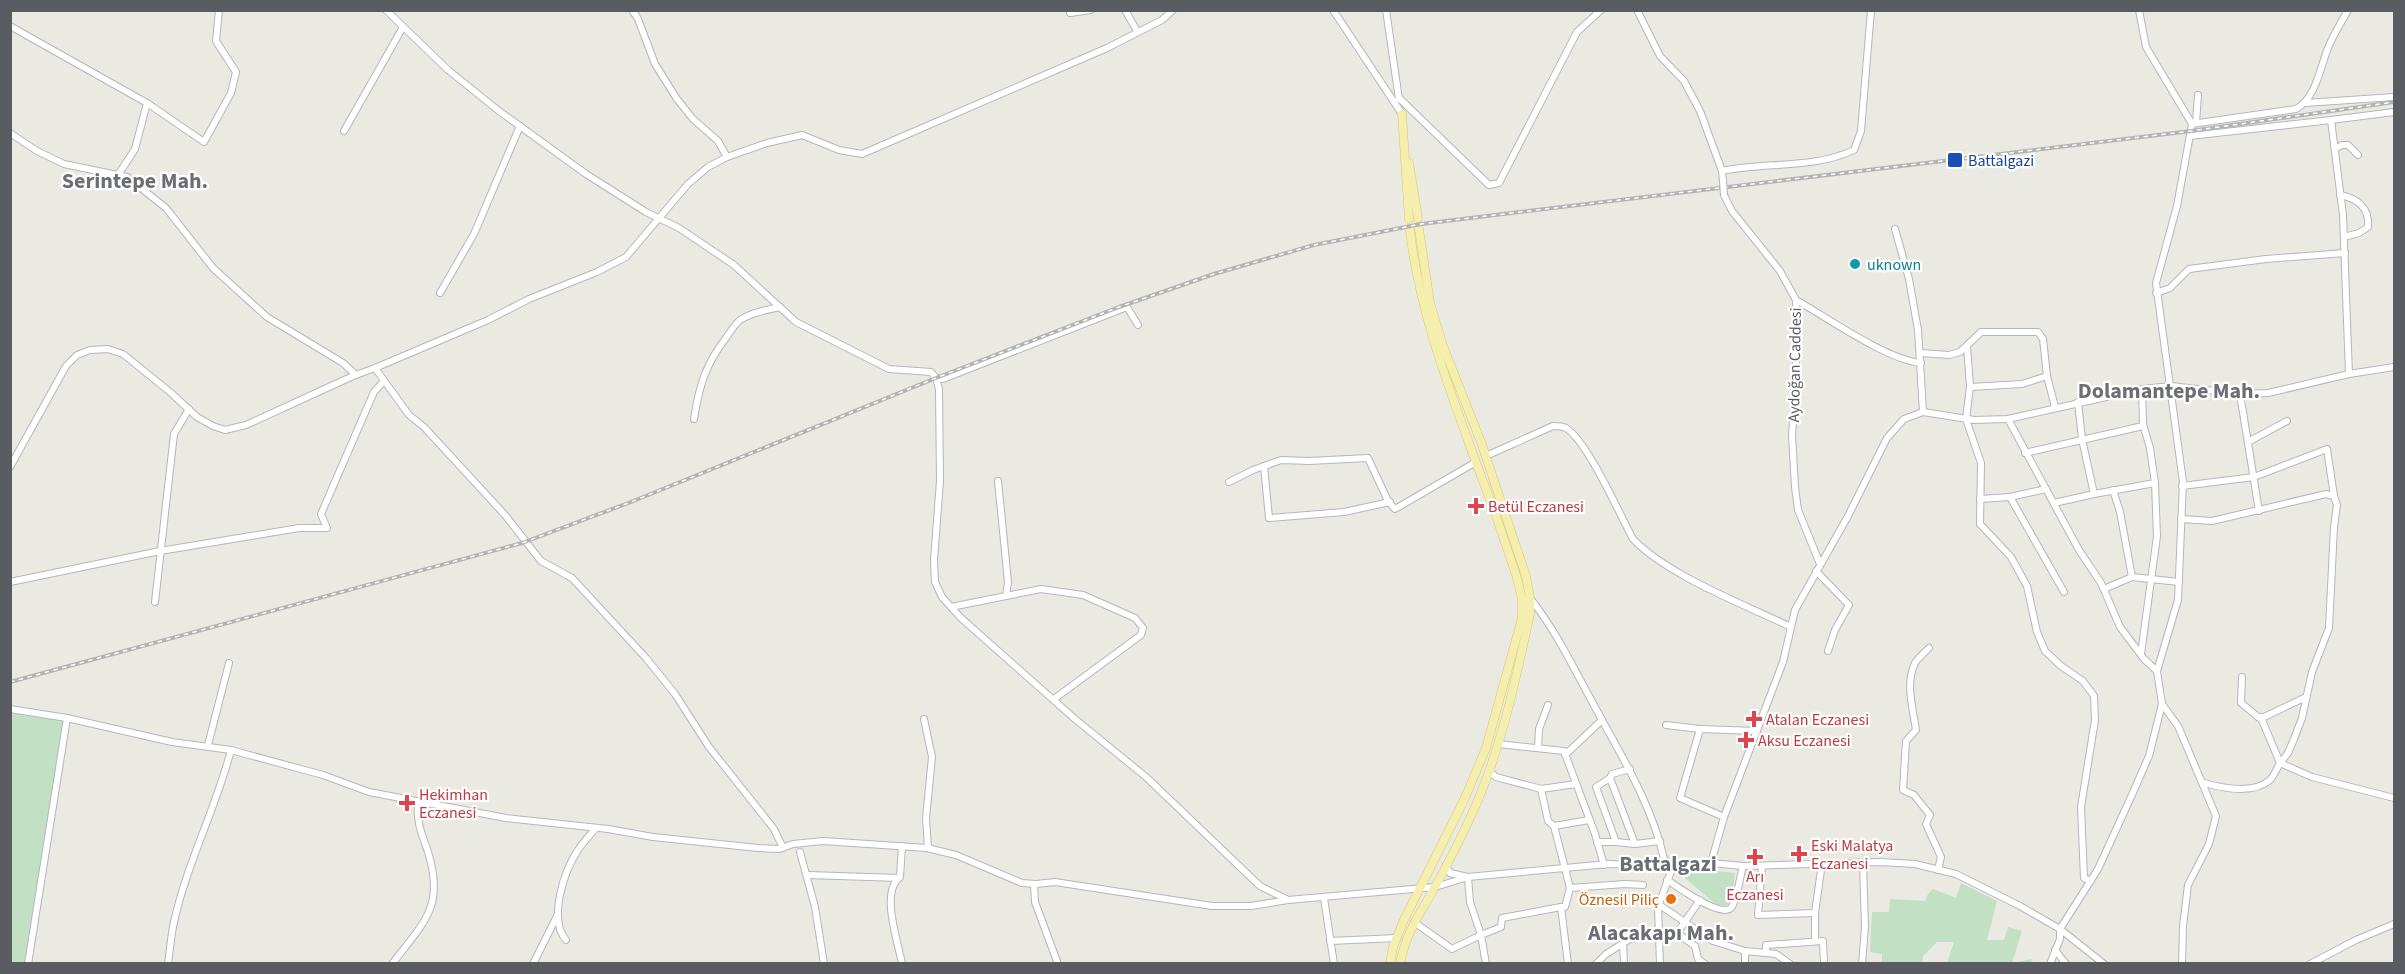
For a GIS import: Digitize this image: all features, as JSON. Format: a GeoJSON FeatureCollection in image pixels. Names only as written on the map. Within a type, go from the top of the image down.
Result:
{"type":"FeatureCollection","features":[{"type":"Feature","properties":{"kind":"main road"},"geometry":{"type":"LineString","coordinates":[[1402,114],[1418,218]]}},
{"type":"Feature","properties":{"kind":"main road"},"geometry":{"type":"LineString","coordinates":[[1402,114],[1409,219]]}},
{"type":"Feature","properties":{"kind":"main road"},"geometry":{"type":"LineString","coordinates":[[1390,963],[1396,938],[1465,798],[1486,748],[1526,598],[1526,576],[1486,456],[1443,346],[1430,303],[1419,230]]}},
{"type":"Feature","properties":{"kind":"main road"},"geometry":{"type":"LineString","coordinates":[[1400,963],[1404,942],[1435,887],[1475,807],[1489,771],[1498,744],[1530,614],[1425,314],[1410,231]]}},
{"type":"Feature","properties":{"kind":"street"},"geometry":{"type":"LineString","coordinates":[[10,26],[147,103],[204,142],[231,93],[236,72],[216,41],[219,10]]}},
{"type":"Feature","properties":{"kind":"street"},"geometry":{"type":"LineString","coordinates":[[386,10],[448,70],[520,126],[586,174],[646,212],[679,228],[734,265],[796,322],[890,369],[931,372],[936,378],[939,389],[940,481],[934,560],[935,582],[942,597],[1075,719],[1146,777],[1260,886],[1288,900]]}},
{"type":"Feature","properties":{"kind":"street"},"geometry":{"type":"LineString","coordinates":[[632,10],[638,19],[655,64],[677,99],[693,119],[718,141],[727,157]]}},
{"type":"Feature","properties":{"kind":"street"},"geometry":{"type":"LineString","coordinates":[[1070,13],[1091,10]]}},
{"type":"Feature","properties":{"kind":"street"},"geometry":{"type":"LineString","coordinates":[[1125,10],[1137,31]]}},
{"type":"Feature","properties":{"kind":"street"},"geometry":{"type":"LineString","coordinates":[[10,467],[66,366],[77,356],[90,350],[108,349],[123,354],[213,426],[225,430],[246,425],[626,257],[688,184],[708,166],[727,157],[767,143],[802,135],[839,150],[862,154],[1107,48],[1162,20],[1173,10]]}},
{"type":"Feature","properties":{"kind":"street"},"geometry":{"type":"LineString","coordinates":[[1333,10],[1402,114]]}},
{"type":"Feature","properties":{"kind":"street"},"geometry":{"type":"LineString","coordinates":[[1386,10],[1402,114]]}},
{"type":"Feature","properties":{"kind":"street"},"geometry":{"type":"LineString","coordinates":[[1399,98],[1489,185],[1499,183],[1578,32],[1601,10]]}},
{"type":"Feature","properties":{"kind":"street"},"geometry":{"type":"LineString","coordinates":[[1637,10],[1660,56],[1684,81],[1700,111],[1722,171],[1820,160],[1840,156],[1854,150],[1862,131],[1871,10]]}},
{"type":"Feature","properties":{"kind":"street"},"geometry":{"type":"LineString","coordinates":[[2139,10],[2146,47],[2194,124]]}},
{"type":"Feature","properties":{"kind":"street"},"geometry":{"type":"LineString","coordinates":[[2305,104],[2317,80],[2329,46],[2348,10]]}},
{"type":"Feature","properties":{"kind":"street"},"geometry":{"type":"LineString","coordinates":[[344,131],[403,27]]}},
{"type":"Feature","properties":{"kind":"street"},"geometry":{"type":"LineString","coordinates":[[2050,963],[2060,939],[2060,929],[2098,869],[2149,756],[2162,704],[2157,671],[2178,600],[2182,486],[2181,460],[2156,283],[2177,206],[2198,95]]}},
{"type":"Feature","properties":{"kind":"street"},"geometry":{"type":"LineString","coordinates":[[2194,124],[2296,109],[2305,104],[2394,97]]}},
{"type":"Feature","properties":{"kind":"street"},"geometry":{"type":"LineString","coordinates":[[118,175],[135,149],[147,103]]}},
{"type":"Feature","properties":{"kind":"street"},"geometry":{"type":"LineString","coordinates":[[2190,136],[2394,112]]}},
{"type":"Feature","properties":{"kind":"street"},"geometry":{"type":"LineString","coordinates":[[2331,120],[2344,237],[2349,374]]}},
{"type":"Feature","properties":{"kind":"street"},"geometry":{"type":"LineString","coordinates":[[440,293],[474,234],[520,126]]}},
{"type":"Feature","properties":{"kind":"street"},"geometry":{"type":"LineString","coordinates":[[10,133],[36,151],[64,164],[128,177],[166,208],[213,268],[267,317],[343,363],[356,375]]}},
{"type":"Feature","properties":{"kind":"street"},"geometry":{"type":"LineString","coordinates":[[2335,149],[2342,145],[2349,145],[2358,155]]}},
{"type":"Feature","properties":{"kind":"street","name":"Aydoğan Caddesi"},"geometry":{"type":"LineString","coordinates":[[1722,171],[1724,195],[1732,211],[1780,271],[1796,300],[1796,379],[1792,435],[1795,487],[1798,510],[1820,564]]}},
{"type":"Feature","properties":{"kind":"street"},"geometry":{"type":"LineString","coordinates":[[2340,195],[2354,197],[2365,208],[2369,220],[2368,227],[2344,237]]}},
{"type":"Feature","properties":{"kind":"street"},"geometry":{"type":"LineString","coordinates":[[1895,229],[1909,279],[1920,353],[1923,412]]}},
{"type":"Feature","properties":{"kind":"street"},"geometry":{"type":"LineString","coordinates":[[2156,293],[2170,288],[2189,269],[2266,259],[2345,253]]}},
{"type":"Feature","properties":{"kind":"street"},"geometry":{"type":"LineString","coordinates":[[1796,300],[1880,348],[1908,362],[1921,363]]}},
{"type":"Feature","properties":{"kind":"street"},"geometry":{"type":"LineString","coordinates":[[694,419],[697,398],[708,363],[722,343],[740,321],[755,313],[780,307]]}},
{"type":"Feature","properties":{"kind":"street"},"geometry":{"type":"LineString","coordinates":[[936,378],[943,379],[1127,307],[1138,324]]}},
{"type":"Feature","properties":{"kind":"street"},"geometry":{"type":"LineString","coordinates":[[1920,353],[1949,355],[1960,352],[1981,332],[2038,332],[2043,339],[2047,376],[2055,407]]}},
{"type":"Feature","properties":{"kind":"street"},"geometry":{"type":"LineString","coordinates":[[1967,346],[1970,387],[1966,419],[1981,463],[1980,524],[2011,556],[2027,586],[2037,632],[2045,651],[2061,666],[2083,681],[2094,696],[2095,720],[2082,807],[2084,878],[2091,881]]}},
{"type":"Feature","properties":{"kind":"street"},"geometry":{"type":"LineString","coordinates":[[1711,863],[1724,817],[1783,662],[1795,610],[1848,516],[1887,438],[1904,419],[1923,412],[1966,419],[2008,418],[2142,389],[2171,386],[2240,394],[2268,393],[2349,374],[2394,367]]}},
{"type":"Feature","properties":{"kind":"street"},"geometry":{"type":"LineString","coordinates":[[375,369],[409,415],[424,428],[505,515],[541,561],[572,578],[646,658],[675,694],[709,747],[774,829],[783,848]]}},
{"type":"Feature","properties":{"kind":"street"},"geometry":{"type":"LineString","coordinates":[[1970,387],[2022,384],[2047,376]]}},
{"type":"Feature","properties":{"kind":"street"},"geometry":{"type":"LineString","coordinates":[[10,582],[160,551],[299,528],[327,528],[321,514],[374,392],[384,381]]}},
{"type":"Feature","properties":{"kind":"street"},"geometry":{"type":"LineString","coordinates":[[2141,655],[2157,536],[2155,483],[2144,426],[2142,389]]}},
{"type":"Feature","properties":{"kind":"street"},"geometry":{"type":"LineString","coordinates":[[2240,394],[2259,510]]}},
{"type":"Feature","properties":{"kind":"street"},"geometry":{"type":"LineString","coordinates":[[2078,402],[2082,439],[2094,494]]}},
{"type":"Feature","properties":{"kind":"street"},"geometry":{"type":"LineString","coordinates":[[155,602],[174,434],[189,409]]}},
{"type":"Feature","properties":{"kind":"street"},"geometry":{"type":"LineString","coordinates":[[2008,418],[2079,550],[2104,589],[2120,627],[2141,655],[2157,671]]}},
{"type":"Feature","properties":{"kind":"street"},"geometry":{"type":"LineString","coordinates":[[2248,442],[2287,421]]}},
{"type":"Feature","properties":{"kind":"street"},"geometry":{"type":"LineString","coordinates":[[1486,456],[1553,426],[1564,426],[1575,435],[1585,450],[1633,539],[1644,551],[1696,581],[1791,627]]}},
{"type":"Feature","properties":{"kind":"street"},"geometry":{"type":"LineString","coordinates":[[2025,453],[2144,426]]}},
{"type":"Feature","properties":{"kind":"street"},"geometry":{"type":"LineString","coordinates":[[2182,486],[2254,477],[2327,449],[2337,505],[2329,628],[2312,672],[2288,753],[2270,780],[2253,788],[2223,788],[2204,783]]}},
{"type":"Feature","properties":{"kind":"street"},"geometry":{"type":"LineString","coordinates":[[1229,483],[1281,460],[1368,458],[1388,501],[1395,509],[1476,462]]}},
{"type":"Feature","properties":{"kind":"street"},"geometry":{"type":"LineString","coordinates":[[1263,466],[1269,518],[1344,512],[1388,501]]}},
{"type":"Feature","properties":{"kind":"street"},"geometry":{"type":"LineString","coordinates":[[998,481],[1008,582],[1006,596]]}},
{"type":"Feature","properties":{"kind":"street"},"geometry":{"type":"LineString","coordinates":[[2054,503],[2155,483]]}},
{"type":"Feature","properties":{"kind":"street"},"geometry":{"type":"LineString","coordinates":[[1980,499],[2010,497],[2046,489]]}},
{"type":"Feature","properties":{"kind":"street"},"geometry":{"type":"LineString","coordinates":[[2113,490],[2132,577]]}},
{"type":"Feature","properties":{"kind":"street"},"geometry":{"type":"LineString","coordinates":[[2181,519],[2212,521],[2326,494],[2334,496]]}},
{"type":"Feature","properties":{"kind":"street"},"geometry":{"type":"LineString","coordinates":[[2010,497],[2064,592]]}},
{"type":"Feature","properties":{"kind":"street"},"geometry":{"type":"LineString","coordinates":[[1816,571],[1849,605],[1835,630],[1828,651]]}},
{"type":"Feature","properties":{"kind":"street"},"geometry":{"type":"LineString","coordinates":[[2104,589],[2132,577],[2179,582]]}},
{"type":"Feature","properties":{"kind":"street"},"geometry":{"type":"LineString","coordinates":[[951,607],[1041,588],[1083,595],[1135,618],[1143,628],[1141,635],[1054,699]]}},
{"type":"Feature","properties":{"kind":"street"},"geometry":{"type":"LineString","coordinates":[[1526,598],[1565,649],[1630,770],[1660,841],[1665,859],[1673,866]]}},
{"type":"Feature","properties":{"kind":"street"},"geometry":{"type":"LineString","coordinates":[[1929,648],[1916,662],[1911,682],[1910,701],[1916,730],[1906,741],[1904,790],[1914,795],[1930,815],[1926,824],[1941,857],[1938,870]]}},
{"type":"Feature","properties":{"kind":"street"},"geometry":{"type":"LineString","coordinates":[[208,745],[229,663]]}},
{"type":"Feature","properties":{"kind":"street"},"geometry":{"type":"LineString","coordinates":[[2242,677],[2241,703],[2262,720],[2280,763],[2312,777],[2394,798]]}},
{"type":"Feature","properties":{"kind":"street"},"geometry":{"type":"LineString","coordinates":[[2258,717],[2264,717],[2306,698]]}},
{"type":"Feature","properties":{"kind":"street"},"geometry":{"type":"LineString","coordinates":[[2162,704],[2178,726],[2216,816],[2209,844],[2188,885],[2183,926],[2182,963]]}},
{"type":"Feature","properties":{"kind":"street"},"geometry":{"type":"LineString","coordinates":[[1538,748],[1539,729],[1548,705]]}},
{"type":"Feature","properties":{"kind":"street"},"geometry":{"type":"LineString","coordinates":[[10,709],[68,718],[162,740],[231,750],[323,775],[369,792],[506,818],[758,848],[783,848],[793,844],[823,841],[928,848],[956,855],[1022,883],[1055,882],[1212,906],[1251,906],[1288,900],[1435,887],[1468,877],[1604,864],[1673,866],[1711,863],[1743,866],[1822,863],[1915,864],[1956,874],[1989,890],[2060,929],[2104,963]]}},
{"type":"Feature","properties":{"kind":"street"},"geometry":{"type":"LineString","coordinates":[[28,963],[68,718]]}},
{"type":"Feature","properties":{"kind":"street"},"geometry":{"type":"LineString","coordinates":[[924,719],[932,757],[926,818],[928,848]]}},
{"type":"Feature","properties":{"kind":"street"},"geometry":{"type":"LineString","coordinates":[[1565,755],[1602,720]]}},
{"type":"Feature","properties":{"kind":"street"},"geometry":{"type":"LineString","coordinates":[[1666,725],[1757,731]]}},
{"type":"Feature","properties":{"kind":"street"},"geometry":{"type":"LineString","coordinates":[[1700,729],[1680,798],[1724,817]]}},
{"type":"Feature","properties":{"kind":"street"},"geometry":{"type":"LineString","coordinates":[[1498,744],[1564,751],[1604,864]]}},
{"type":"Feature","properties":{"kind":"street"},"geometry":{"type":"LineString","coordinates":[[168,963],[174,922],[205,826],[224,780],[231,750]]}},
{"type":"Feature","properties":{"kind":"street"},"geometry":{"type":"LineString","coordinates":[[1616,842],[1596,787],[1610,778],[1612,774],[1630,770]]}},
{"type":"Feature","properties":{"kind":"street"},"geometry":{"type":"LineString","coordinates":[[1489,771],[1496,777],[1541,789],[1576,784]]}},
{"type":"Feature","properties":{"kind":"street"},"geometry":{"type":"LineString","coordinates":[[1610,778],[1635,844]]}},
{"type":"Feature","properties":{"kind":"street"},"geometry":{"type":"LineString","coordinates":[[1414,922],[1452,949],[1501,927],[1502,918],[1565,907],[1570,888],[1554,826],[1548,821],[1541,789]]}},
{"type":"Feature","properties":{"kind":"street"},"geometry":{"type":"LineString","coordinates":[[392,963],[424,922],[434,903],[435,884],[416,817],[418,803]]}},
{"type":"Feature","properties":{"kind":"street"},"geometry":{"type":"LineString","coordinates":[[1554,826],[1589,820]]}},
{"type":"Feature","properties":{"kind":"street"},"geometry":{"type":"LineString","coordinates":[[533,963],[557,915],[567,870],[578,850],[596,828]]}},
{"type":"Feature","properties":{"kind":"street"},"geometry":{"type":"LineString","coordinates":[[1597,842],[1635,844],[1660,841]]}},
{"type":"Feature","properties":{"kind":"street"},"geometry":{"type":"LineString","coordinates":[[899,878],[902,846]]}},
{"type":"Feature","properties":{"kind":"street"},"geometry":{"type":"LineString","coordinates":[[800,852],[808,875],[824,963]]}},
{"type":"Feature","properties":{"kind":"street"},"geometry":{"type":"LineString","coordinates":[[1815,941],[1815,913],[1822,863]]}},
{"type":"Feature","properties":{"kind":"street"},"geometry":{"type":"LineString","coordinates":[[1862,963],[1865,927],[1863,864]]}},
{"type":"Feature","properties":{"kind":"street"},"geometry":{"type":"LineString","coordinates":[[1446,865],[1450,873],[1468,877]]}},
{"type":"Feature","properties":{"kind":"street"},"geometry":{"type":"LineString","coordinates":[[1660,963],[1658,904],[1673,866]]}},
{"type":"Feature","properties":{"kind":"street"},"geometry":{"type":"LineString","coordinates":[[1667,880],[1719,911],[1729,909],[1734,903],[1743,866]]}},
{"type":"Feature","properties":{"kind":"street"},"geometry":{"type":"LineString","coordinates":[[1762,866],[1758,915],[1815,913]]}},
{"type":"Feature","properties":{"kind":"street"},"geometry":{"type":"LineString","coordinates":[[808,875],[899,878]]}},
{"type":"Feature","properties":{"kind":"street"},"geometry":{"type":"LineString","coordinates":[[1468,877],[1470,902],[1481,935],[1486,963]]}},
{"type":"Feature","properties":{"kind":"street"},"geometry":{"type":"LineString","coordinates":[[899,878],[893,882],[889,896],[902,963]]}},
{"type":"Feature","properties":{"kind":"street"},"geometry":{"type":"LineString","coordinates":[[1034,884],[1035,902],[1058,963]]}},
{"type":"Feature","properties":{"kind":"street"},"geometry":{"type":"LineString","coordinates":[[1570,888],[1643,885]]}},
{"type":"Feature","properties":{"kind":"street"},"geometry":{"type":"LineString","coordinates":[[1324,898],[1334,963]]}},
{"type":"Feature","properties":{"kind":"street"},"geometry":{"type":"LineString","coordinates":[[1677,933],[1700,900]]}},
{"type":"Feature","properties":{"kind":"street"},"geometry":{"type":"LineString","coordinates":[[1658,904],[1713,941],[1745,951],[1776,954],[1790,963]]}},
{"type":"Feature","properties":{"kind":"street"},"geometry":{"type":"LineString","coordinates":[[1562,908],[1568,963]]}},
{"type":"Feature","properties":{"kind":"street"},"geometry":{"type":"LineString","coordinates":[[557,915],[559,929],[566,940]]}},
{"type":"Feature","properties":{"kind":"street"},"geometry":{"type":"LineString","coordinates":[[2310,963],[2394,924]]}},
{"type":"Feature","properties":{"kind":"street"},"geometry":{"type":"LineString","coordinates":[[1596,963],[1630,939],[1677,933],[1695,946],[1698,959],[1705,963]]}},
{"type":"Feature","properties":{"kind":"street"},"geometry":{"type":"LineString","coordinates":[[1330,940],[1396,938]]}},
{"type":"Feature","properties":{"kind":"street"},"geometry":{"type":"LineString","coordinates":[[1766,953],[1766,945],[1823,941],[1824,963]]}},
{"type":"Feature","properties":{"kind":"street"},"geometry":{"type":"LineString","coordinates":[[1623,943],[1624,963]]}},
{"type":"Feature","properties":{"kind":"street"},"geometry":{"type":"LineString","coordinates":[[2055,950],[2066,963]]}},
{"type":"Feature","properties":{"kind":"street"},"geometry":{"type":"LineString","coordinates":[[1745,951],[1745,963]]}},
{"type":"Feature","properties":{"kind":"green space"},"geometry":{"type":"Polygon","coordinates":[[[11,710],[67,718],[28,963],[11,964],[11,710]]]}},
{"type":"Feature","properties":{"kind":"green space"},"geometry":{"type":"Polygon","coordinates":[[[1709,870],[1735,873],[1732,898],[1726,906],[1717,905],[1679,873],[1709,870]]]}},
{"type":"Feature","properties":{"kind":"green space"},"geometry":{"type":"Polygon","coordinates":[[[1961,883],[1997,901],[1987,940],[2004,940],[2008,927],[2022,931],[2012,963],[1947,963],[1954,942],[1937,942],[1923,956],[1922,963],[1882,963],[1882,954],[1870,952],[1872,912],[1889,912],[1890,899],[1925,901],[1933,889],[1956,898],[1961,883]]]}},
{"type":"Feature","properties":{"kind":"green space"},"geometry":{"type":"Polygon","coordinates":[[[2032,959],[2031,963],[2012,963],[2032,959]]]}},
{"type":"Feature","properties":{"kind":"railway"},"geometry":{"type":"LineString","coordinates":[[10,682],[522,543],[631,502],[936,378],[1119,307],[1214,274],[1314,245],[1421,224],[2191,131],[2394,102]]}},
{"type":"Feature","properties":{"kind":"place","name":"Battalgazi"},"geometry":{"type":"Point","coordinates":[1955,160]}},
{"type":"Feature","properties":{"kind":"place","name":"uknown"},"geometry":{"type":"Point","coordinates":[1855,264]}},
{"type":"Feature","properties":{"kind":"place","name":"Betül Eczanesi"},"geometry":{"type":"Point","coordinates":[1476,506]}},
{"type":"Feature","properties":{"kind":"place","name":"Atalan Eczanesi"},"geometry":{"type":"Point","coordinates":[1754,719]}},
{"type":"Feature","properties":{"kind":"place","name":"Aksu Eczanesi"},"geometry":{"type":"Point","coordinates":[1746,740]}},
{"type":"Feature","properties":{"kind":"place","name":"Hekimhan Eczanesi"},"geometry":{"type":"Point","coordinates":[407,803]}},
{"type":"Feature","properties":{"kind":"place","name":"Eski Malatya Eczanesi"},"geometry":{"type":"Point","coordinates":[1799,854]}},
{"type":"Feature","properties":{"kind":"place","name":"Arı Eczanesi"},"geometry":{"type":"Point","coordinates":[1755,857]}},
{"type":"Feature","properties":{"kind":"place","name":"Öznesil Piliç"},"geometry":{"type":"Point","coordinates":[1671,899]}},
{"type":"Feature","properties":{"kind":"district","name":"Serintepe Mah."},"geometry":{"type":"Point","coordinates":[135,180]}},
{"type":"Feature","properties":{"kind":"district","name":"Dolamantepe Mah."},"geometry":{"type":"Point","coordinates":[2169,390]}},
{"type":"Feature","properties":{"kind":"district","name":"Battalgazi"},"geometry":{"type":"Point","coordinates":[1668,863]}},
{"type":"Feature","properties":{"kind":"district","name":"Alacakapı Mah."},"geometry":{"type":"Point","coordinates":[1661,932]}}]}
